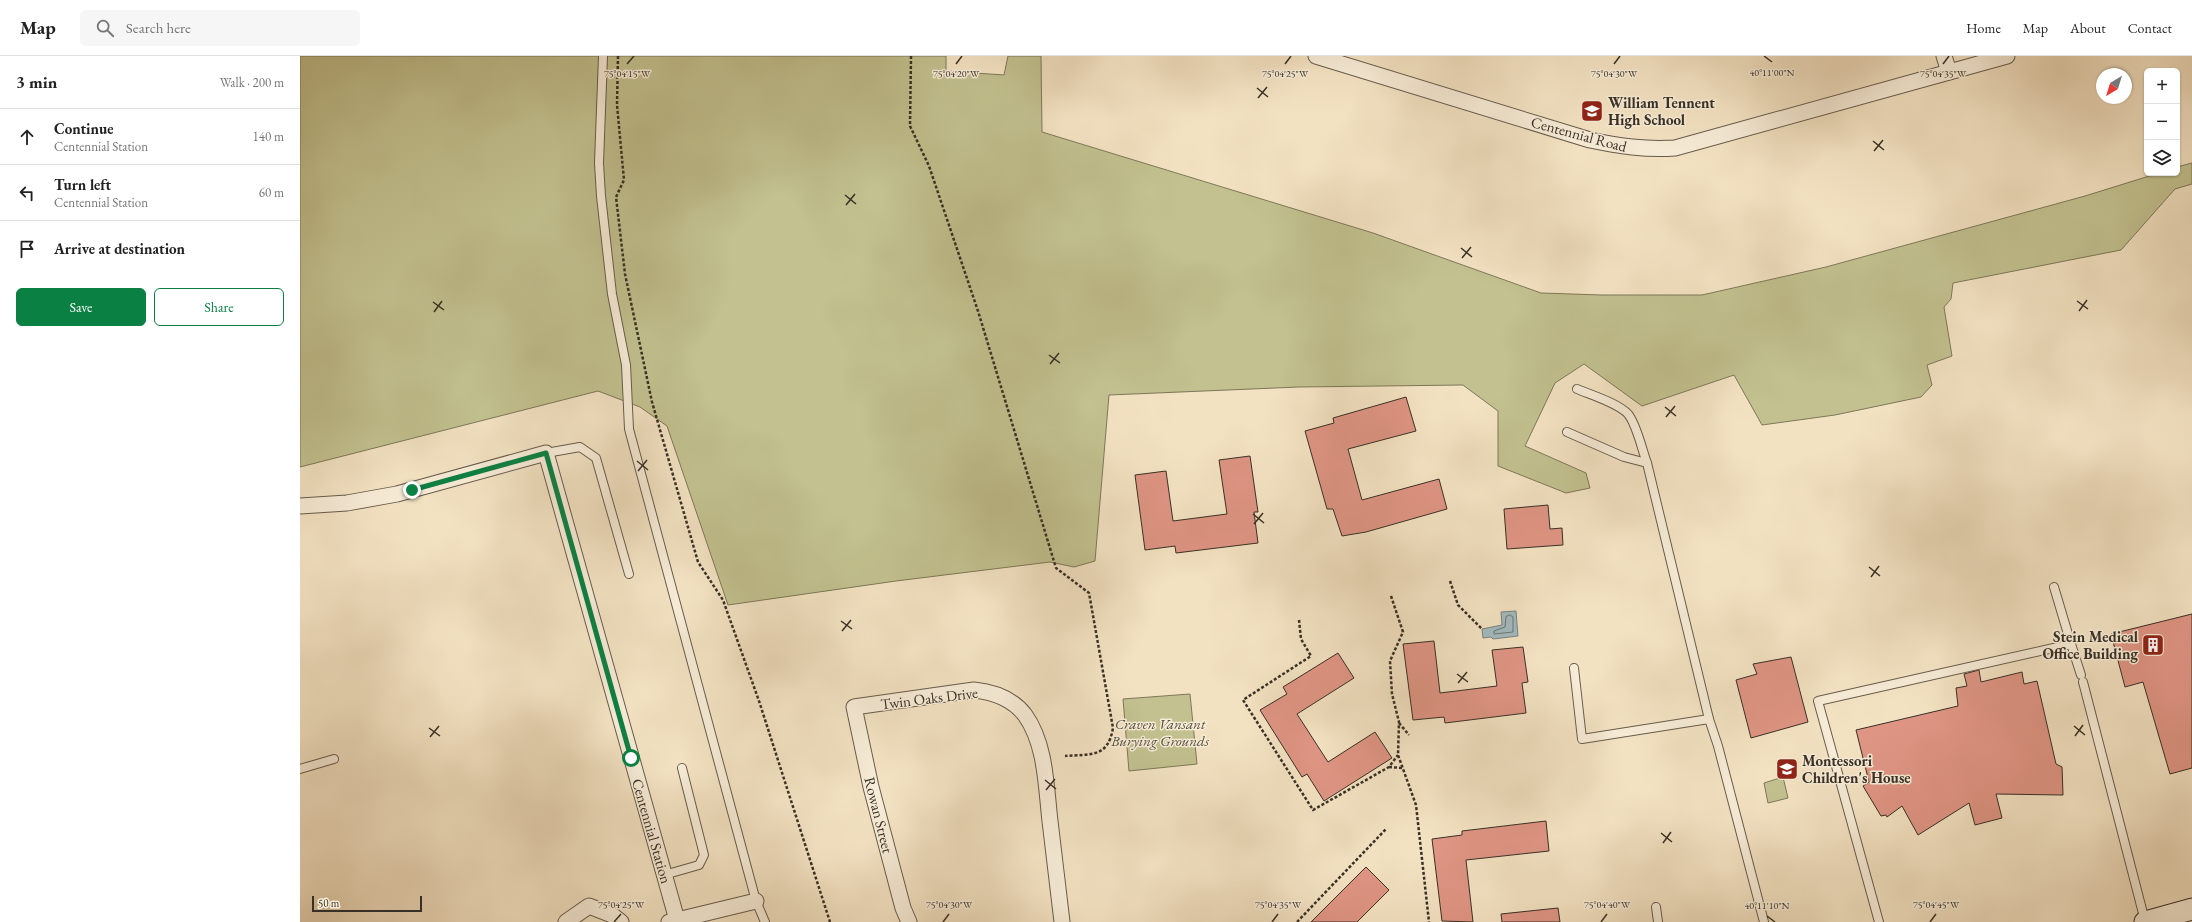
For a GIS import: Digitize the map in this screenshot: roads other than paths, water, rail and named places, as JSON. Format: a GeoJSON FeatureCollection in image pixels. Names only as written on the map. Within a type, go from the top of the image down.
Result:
{"type":"FeatureCollection","features":[{"type":"Feature","properties":{"kind":"street","name":"Centennial Road"},"geometry":{"type":"LineString","coordinates":[[1316,56],[1590,140],[1632,148],[1646,149],[1675,148],[2007,56]]}},
{"type":"Feature","properties":{"kind":"street"},"geometry":{"type":"LineString","coordinates":[[1944,56],[1949,72]]}},
{"type":"Feature","properties":{"kind":"street","name":"Centennial Station"},"geometry":{"type":"LineString","coordinates":[[546,453],[664,875],[673,921],[756,901]]}},
{"type":"Feature","properties":{"kind":"street"},"geometry":{"type":"LineString","coordinates":[[300,506],[348,503],[397,494],[546,453]]}},
{"type":"Feature","properties":{"kind":"street","name":"Twin Oaks Drive"},"geometry":{"type":"LineString","coordinates":[[854,707],[974,690],[990,692],[1010,702],[1024,715],[1035,733],[1042,761],[1062,922]]}},
{"type":"Feature","properties":{"kind":"street","name":"Rowan Street"},"geometry":{"type":"LineString","coordinates":[[854,707],[873,795],[903,908],[909,922]]}},
{"type":"Feature","properties":{"kind":"street"},"geometry":{"type":"LineString","coordinates":[[566,922],[589,906],[612,915],[621,922]]}},
{"type":"Feature","properties":{"kind":"street"},"geometry":{"type":"LineString","coordinates":[[2145,922],[2192,909]]}},
{"type":"Feature","properties":{"kind":"lane"},"geometry":{"type":"LineString","coordinates":[[603,56],[600,163],[601,196],[612,294],[626,365],[629,429],[756,901],[766,922]]}},
{"type":"Feature","properties":{"kind":"lane"},"geometry":{"type":"LineString","coordinates":[[1577,390],[1616,406],[1627,413],[1632,419],[1647,464],[1709,719],[1718,746],[1764,922]]}},
{"type":"Feature","properties":{"kind":"lane"},"geometry":{"type":"LineString","coordinates":[[1567,432],[1624,457],[1647,464]]}},
{"type":"Feature","properties":{"kind":"lane"},"geometry":{"type":"LineString","coordinates":[[546,453],[580,447],[596,458],[628,574]]}},
{"type":"Feature","properties":{"kind":"lane"},"geometry":{"type":"LineString","coordinates":[[2054,587],[2082,679],[2145,922]]}},
{"type":"Feature","properties":{"kind":"lane"},"geometry":{"type":"LineString","coordinates":[[1879,922],[1818,701],[2071,644]]}},
{"type":"Feature","properties":{"kind":"lane"},"geometry":{"type":"LineString","coordinates":[[1574,668],[1582,739],[1709,719]]}},
{"type":"Feature","properties":{"kind":"lane"},"geometry":{"type":"LineString","coordinates":[[300,769],[334,759]]}},
{"type":"Feature","properties":{"kind":"lane"},"geometry":{"type":"LineString","coordinates":[[664,875],[699,865],[704,855],[682,768]]}},
{"type":"Feature","properties":{"kind":"lane"},"geometry":{"type":"LineString","coordinates":[[1656,907],[1658,922]]}},
{"type":"Feature","properties":{"kind":"water"},"geometry":{"type":"Polygon","coordinates":[[[1516,611],[1518,636],[1493,639],[1491,637],[1483,638],[1482,629],[1502,625],[1501,612],[1516,611]]]}},
{"type":"Feature","properties":{"kind":"place","name":"William Tennent High School"},"geometry":{"type":"Point","coordinates":[1592,111]}},
{"type":"Feature","properties":{"kind":"place","name":"Stein Medical Office Building"},"geometry":{"type":"Point","coordinates":[2153,645]}},
{"type":"Feature","properties":{"kind":"place","name":"Montessori Children's House"},"geometry":{"type":"Point","coordinates":[1787,769]}},
{"type":"Feature","properties":{"kind":"park label","name":"Craven Vansant Burying Grounds"},"geometry":{"type":"Point","coordinates":[1160,732]}}]}
